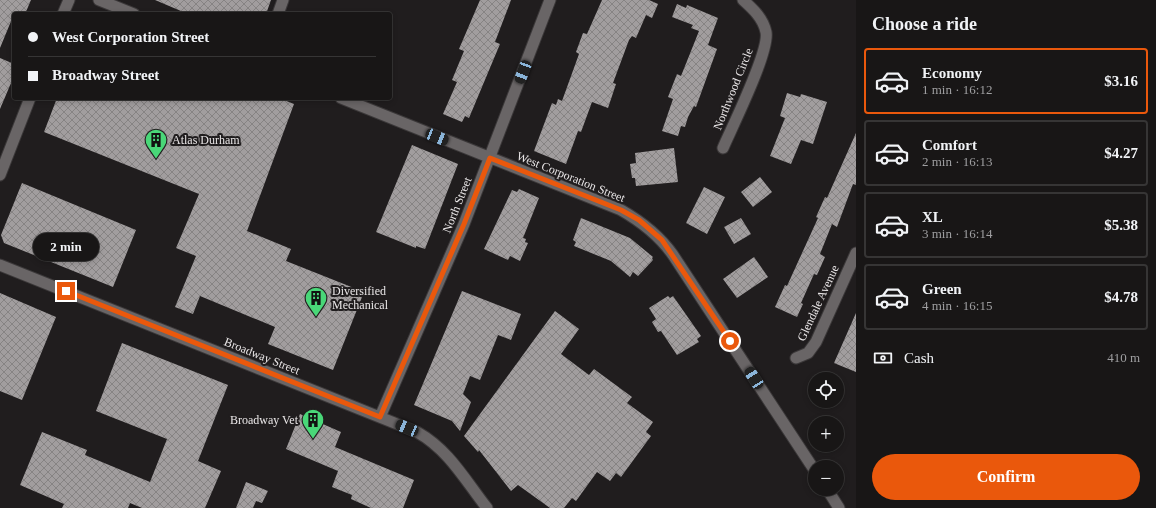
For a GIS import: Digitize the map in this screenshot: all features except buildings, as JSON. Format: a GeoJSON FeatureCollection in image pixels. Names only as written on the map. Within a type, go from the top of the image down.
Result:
{"type":"FeatureCollection","features":[{"type":"Feature","properties":{"kind":"street"},"geometry":{"type":"LineString","coordinates":[[64,12],[69,0]]}},
{"type":"Feature","properties":{"kind":"street"},"geometry":{"type":"LineString","coordinates":[[99,0],[129,12]]}},
{"type":"Feature","properties":{"kind":"street"},"geometry":{"type":"LineString","coordinates":[[279,12],[283,0]]}},
{"type":"Feature","properties":{"kind":"street","name":"North Street"},"geometry":{"type":"LineString","coordinates":[[380,417],[464,224],[550,0]]}},
{"type":"Feature","properties":{"kind":"street","name":"Northwood Circle"},"geometry":{"type":"LineString","coordinates":[[723,148],[745,101],[765,46],[767,33],[761,19],[753,8],[743,0]]}},
{"type":"Feature","properties":{"kind":"street"},"geometry":{"type":"LineString","coordinates":[[0,175],[29,100]]}},
{"type":"Feature","properties":{"kind":"street","name":"West Corporation Street"},"geometry":{"type":"LineString","coordinates":[[346,100],[621,210],[639,220],[662,240],[808,460]]}},
{"type":"Feature","properties":{"kind":"street","name":"Glendale Avenue"},"geometry":{"type":"LineString","coordinates":[[796,358],[808,353],[816,342],[856,253]]}},
{"type":"Feature","properties":{"kind":"street","name":"Broadway Street"},"geometry":{"type":"LineString","coordinates":[[0,265],[417,432],[428,438],[446,453],[487,508]]}},
{"type":"Feature","properties":{"kind":"street"},"geometry":{"type":"LineString","coordinates":[[831,496],[839,508]]}},
{"type":"Feature","properties":{"kind":"place","name":"Atlas Durham"},"geometry":{"type":"Point","coordinates":[156,160]}},
{"type":"Feature","properties":{"kind":"place","name":"Diversified Mechanical"},"geometry":{"type":"Point","coordinates":[316,318]}},
{"type":"Feature","properties":{"kind":"place","name":"Broadway Vet"},"geometry":{"type":"Point","coordinates":[313,440]}},
{"type":"Feature","properties":{"kind":"route"},"geometry":{"type":"LineString","coordinates":[[66,291],[380,417],[464,224],[490,158],[621,210],[639,220],[662,240],[730,341]]}}]}
